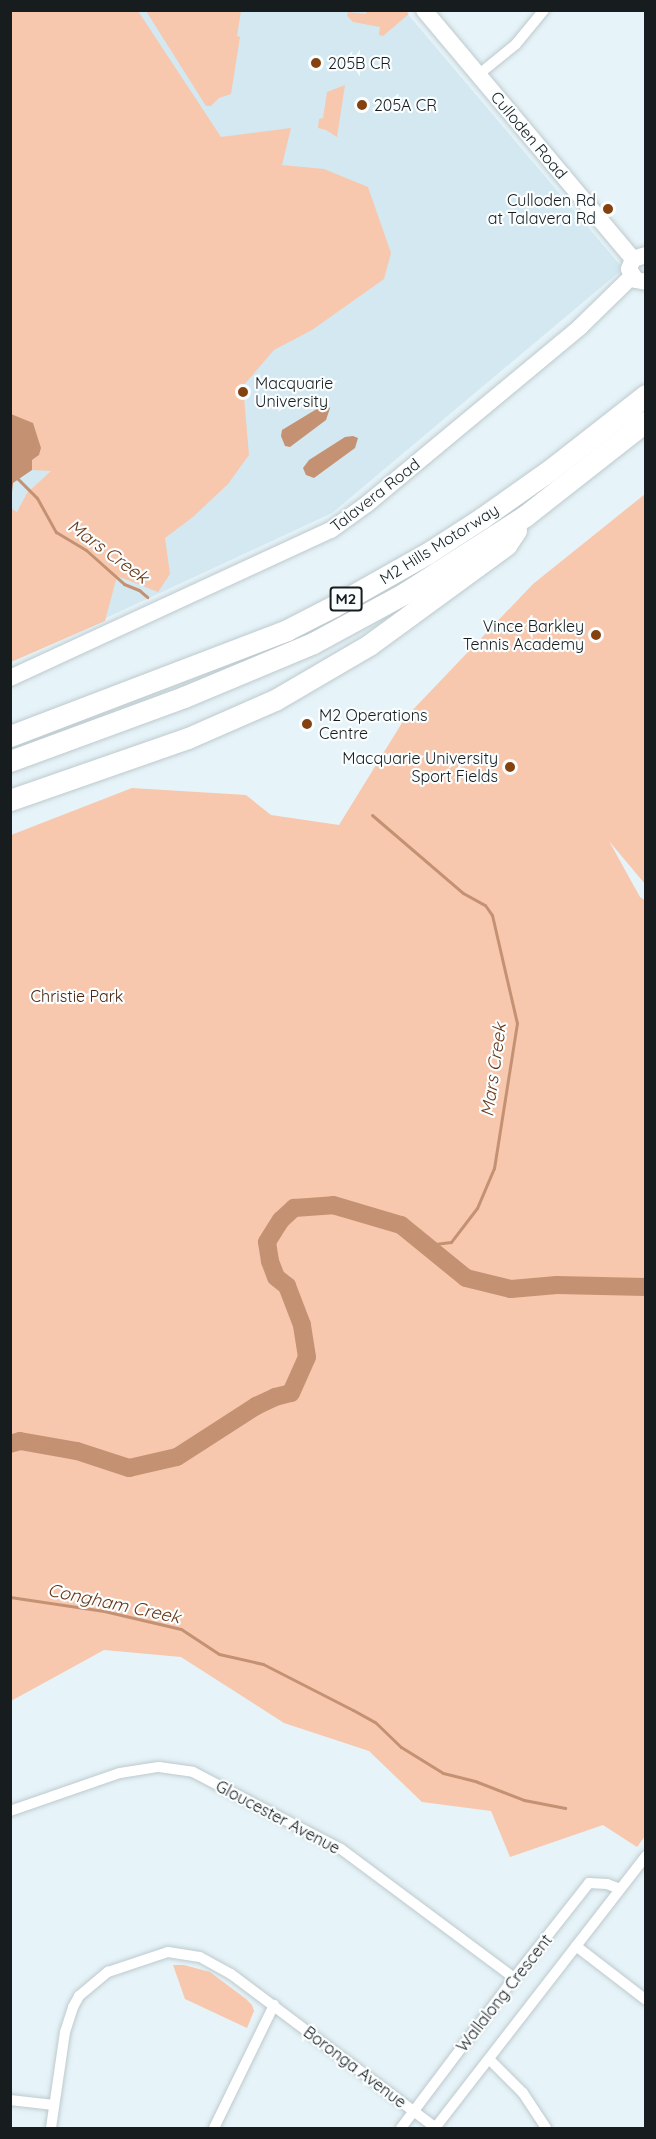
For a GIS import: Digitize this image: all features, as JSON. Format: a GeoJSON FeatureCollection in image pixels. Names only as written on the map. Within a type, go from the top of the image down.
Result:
{"type":"FeatureCollection","features":[{"type":"Feature","properties":{"kind":"highway","name":"M2 Hills Motorway"},"geometry":{"type":"LineString","coordinates":[[10,736],[287,630],[352,596],[428,553],[482,518],[550,470],[645,395]]}},
{"type":"Feature","properties":{"kind":"highway","name":"M2 Hills Motorway"},"geometry":{"type":"LineString","coordinates":[[10,760],[184,697],[313,643],[405,593],[525,516],[645,421]]}},
{"type":"Feature","properties":{"kind":"highway","name":"M2"},"geometry":{"type":"LineString","coordinates":[[10,800],[188,738],[275,700],[369,645],[497,552],[506,545],[525,516]]}},
{"type":"Feature","properties":{"kind":"street","name":"Culloden Road"},"geometry":{"type":"LineString","coordinates":[[424,10],[478,75],[639,257]]}},
{"type":"Feature","properties":{"kind":"street"},"geometry":{"type":"LineString","coordinates":[[478,75],[516,44],[543,10]]}},
{"type":"Feature","properties":{"kind":"street"},"geometry":{"type":"LineString","coordinates":[[639,257],[629,269],[639,279]]}},
{"type":"Feature","properties":{"kind":"street","name":"Talavera Road"},"geometry":{"type":"LineString","coordinates":[[10,678],[331,530],[367,504],[639,279]]}},
{"type":"Feature","properties":{"kind":"street","name":"Gloucester Avenue"},"geometry":{"type":"LineString","coordinates":[[10,1811],[120,1773],[159,1767],[193,1772],[341,1849],[514,1978]]}},
{"type":"Feature","properties":{"kind":"street","name":"Wallalong Crescent"},"geometry":{"type":"LineString","coordinates":[[436,2128],[645,1856]]}},
{"type":"Feature","properties":{"kind":"street","name":"Wallalong Crescent"},"geometry":{"type":"LineString","coordinates":[[401,2128],[589,1883],[607,1884],[620,1889]]}},
{"type":"Feature","properties":{"kind":"street"},"geometry":{"type":"LineString","coordinates":[[576,1946],[645,2000]]}},
{"type":"Feature","properties":{"kind":"street","name":"Boronga Avenue"},"geometry":{"type":"LineString","coordinates":[[51,2128],[70,2013],[79,1996],[108,1972],[168,1952],[188,1954],[211,1961],[274,2005],[436,2128]]}},
{"type":"Feature","properties":{"kind":"street"},"geometry":{"type":"LineString","coordinates":[[214,2128],[274,2005]]}},
{"type":"Feature","properties":{"kind":"street"},"geometry":{"type":"LineString","coordinates":[[489,2059],[523,2093],[546,2128]]}},
{"type":"Feature","properties":{"kind":"street"},"geometry":{"type":"LineString","coordinates":[[10,2100],[54,2105]]}},
{"type":"Feature","properties":{"kind":"shaded area","name":"Macquarie University"},"geometry":{"type":"Polygon","coordinates":[[[10,11],[405,11],[620,265],[619,272],[332,513],[11,662],[10,11]]]}},
{"type":"Feature","properties":{"kind":"shaded area"},"geometry":{"type":"Polygon","coordinates":[[[325,404],[330,408],[326,420],[290,447],[285,446],[281,436],[282,430],[325,404]]]}},
{"type":"Feature","properties":{"kind":"shaded area"},"geometry":{"type":"Polygon","coordinates":[[[11,414],[33,423],[41,448],[39,455],[32,460],[32,470],[13,483],[11,502],[11,414]]]}},
{"type":"Feature","properties":{"kind":"shaded area"},"geometry":{"type":"Polygon","coordinates":[[[345,437],[358,438],[355,448],[314,478],[306,475],[303,468],[309,460],[345,437]]]}},
{"type":"Feature","properties":{"kind":"green space"},"geometry":{"type":"Polygon","coordinates":[[[367,10],[406,11],[409,14],[383,36],[379,35],[380,27],[353,22],[347,16],[348,12],[366,14],[367,10]]]}},
{"type":"Feature","properties":{"kind":"green space"},"geometry":{"type":"Polygon","coordinates":[[[11,11],[138,11],[221,137],[291,128],[282,165],[324,169],[368,187],[391,253],[384,279],[312,330],[274,350],[243,386],[249,455],[228,484],[193,517],[165,538],[170,574],[158,592],[117,576],[105,621],[11,662],[10,508],[17,512],[27,493],[51,471],[32,470],[32,460],[39,455],[41,448],[11,414],[11,11]]]}},
{"type":"Feature","properties":{"kind":"green space"},"geometry":{"type":"Polygon","coordinates":[[[146,11],[241,11],[237,36],[240,37],[231,94],[219,98],[211,106],[206,106],[146,11]]]}},
{"type":"Feature","properties":{"kind":"green space"},"geometry":{"type":"Polygon","coordinates":[[[345,85],[337,137],[318,128],[319,119],[323,118],[327,92],[345,85]]]}},
{"type":"Feature","properties":{"kind":"green space","name":"Christie Park"},"geometry":{"type":"Polygon","coordinates":[[[645,494],[645,884],[609,841],[640,897],[646,901],[645,1836],[637,1847],[603,1825],[510,1857],[491,1811],[422,1802],[369,1751],[284,1723],[181,1657],[104,1650],[11,1701],[11,835],[132,788],[246,795],[271,815],[339,825],[405,718],[533,584],[645,494]]]}},
{"type":"Feature","properties":{"kind":"green space"},"geometry":{"type":"Polygon","coordinates":[[[173,1965],[184,1965],[210,1972],[246,1999],[254,2011],[247,2028],[185,1999],[173,1965]]]}},
{"type":"Feature","properties":{"kind":"waterway","name":"Mars Creek"},"geometry":{"type":"LineString","coordinates":[[10,471],[37,498],[56,532],[86,550],[124,584],[139,590],[147,597]]}},
{"type":"Feature","properties":{"kind":"waterway","name":"Mars Creek"},"geometry":{"type":"LineString","coordinates":[[372,815],[463,893],[485,905],[492,915],[517,1023],[494,1168],[477,1208],[451,1242],[425,1245]]}},
{"type":"Feature","properties":{"kind":"waterway"},"geometry":{"type":"LineString","coordinates":[[10,1444],[20,1441],[77,1451],[129,1468],[177,1457],[256,1406],[275,1397],[291,1393],[307,1357],[302,1325],[287,1286],[276,1277],[270,1261],[267,1242],[281,1220],[294,1208],[333,1205],[401,1225],[466,1278],[511,1289],[557,1285],[646,1287]]}},
{"type":"Feature","properties":{"kind":"waterway","name":"Congham Creek"},"geometry":{"type":"LineString","coordinates":[[10,1597],[104,1611],[181,1629],[219,1654],[263,1664],[375,1722],[401,1747],[443,1773],[475,1781],[524,1800],[565,1808]]}},
{"type":"Feature","properties":{"kind":"place","name":"205B CR"},"geometry":{"type":"Point","coordinates":[316,63]}},
{"type":"Feature","properties":{"kind":"place","name":"205A CR"},"geometry":{"type":"Point","coordinates":[362,105]}},
{"type":"Feature","properties":{"kind":"place","name":"Culloden Rd at Talavera Rd"},"geometry":{"type":"Point","coordinates":[608,209]}},
{"type":"Feature","properties":{"kind":"place","name":"Macquarie University"},"geometry":{"type":"Point","coordinates":[243,392]}},
{"type":"Feature","properties":{"kind":"place","name":"Vince Barkley Tennis Academy"},"geometry":{"type":"Point","coordinates":[596,635]}},
{"type":"Feature","properties":{"kind":"place","name":"M2 Operations Centre"},"geometry":{"type":"Point","coordinates":[307,724]}},
{"type":"Feature","properties":{"kind":"place","name":"Macquarie University Sport Fields"},"geometry":{"type":"Point","coordinates":[510,767]}}]}
